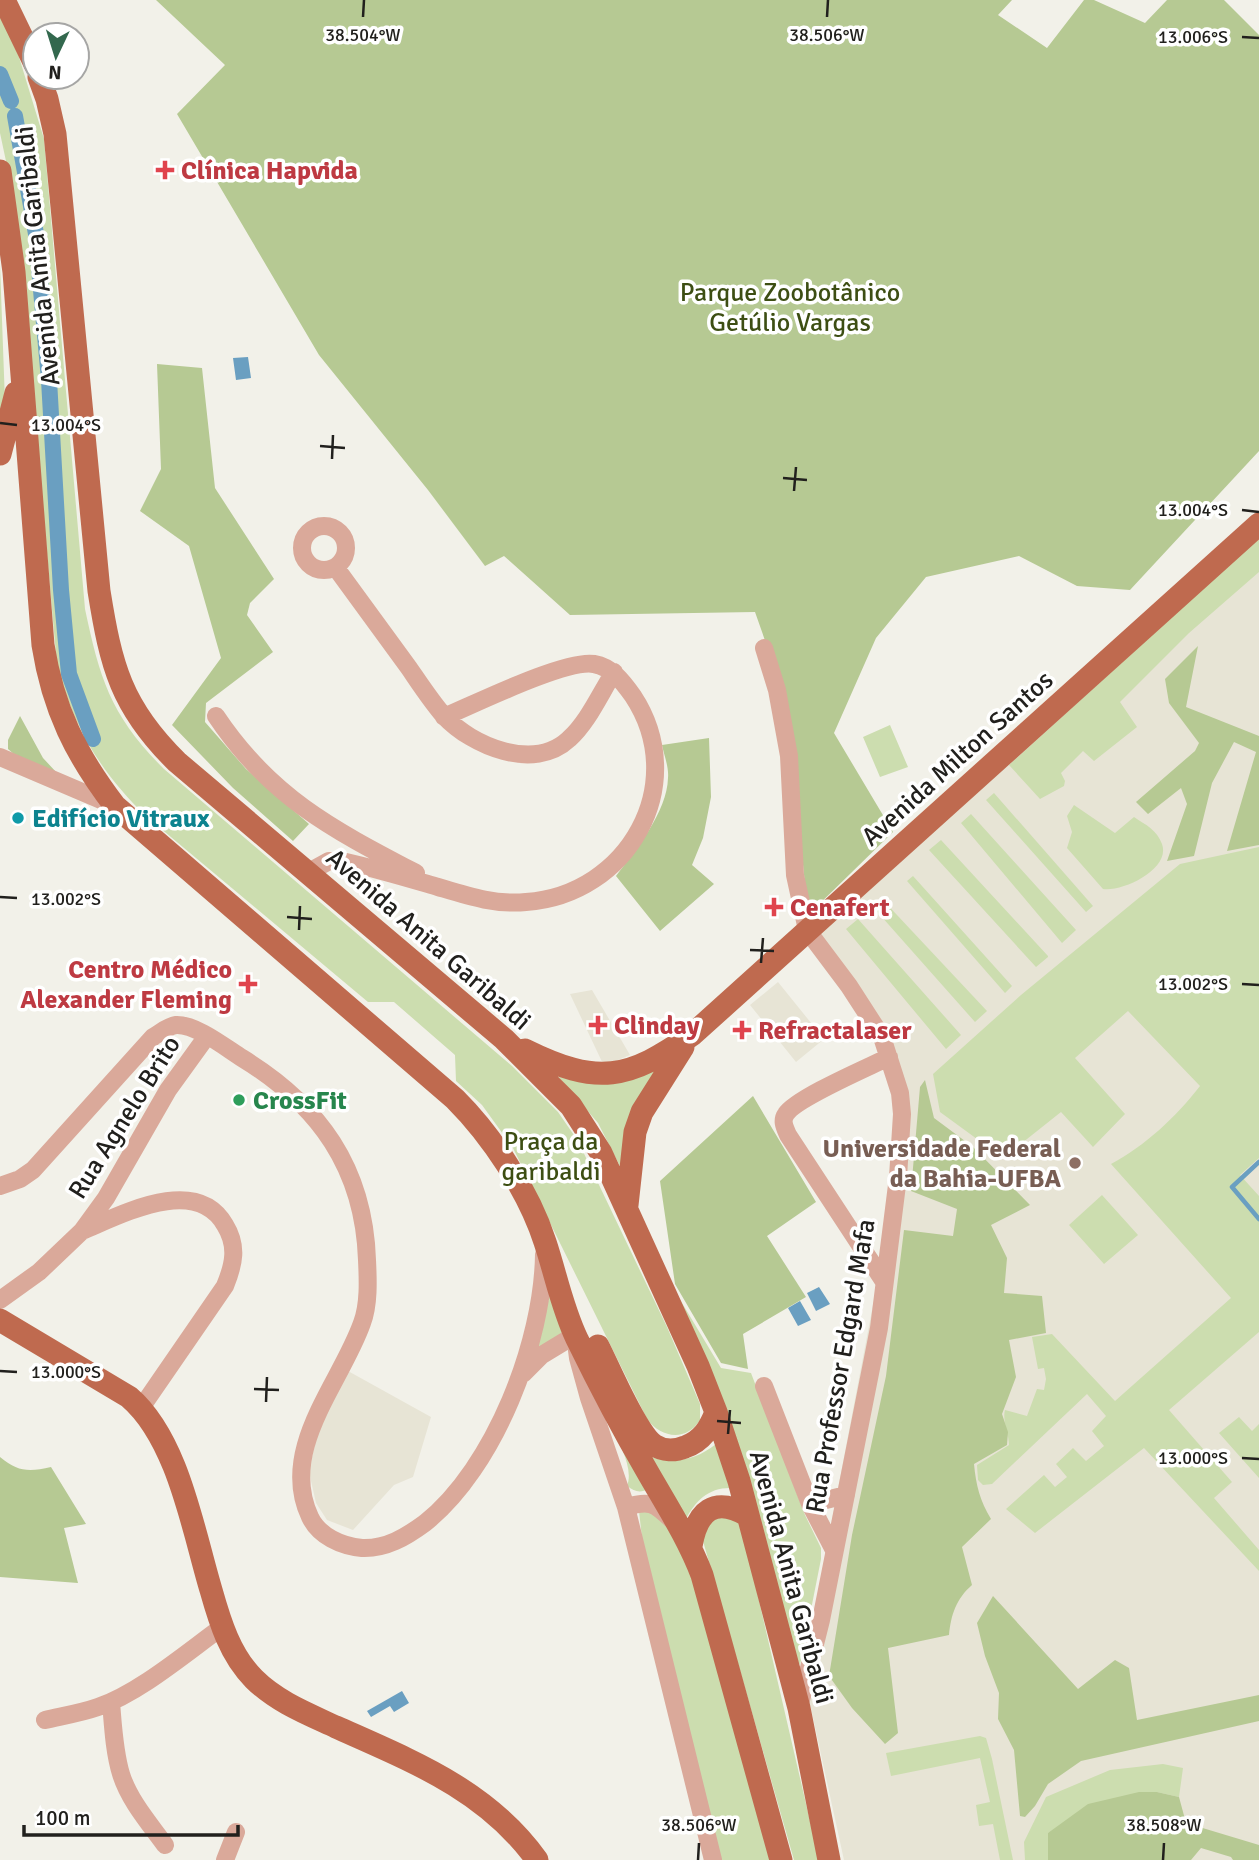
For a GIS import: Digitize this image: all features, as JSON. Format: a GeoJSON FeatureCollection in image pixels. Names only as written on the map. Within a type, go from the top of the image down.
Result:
{"type":"FeatureCollection","features":[{"type":"Feature","properties":{"kind":"main road"},"geometry":{"type":"LineString","coordinates":[[4,0],[21,35]]}},
{"type":"Feature","properties":{"kind":"main road","name":"Avenida Anita Garibaldi"},"geometry":{"type":"LineString","coordinates":[[44,91],[55,134],[99,591],[117,677],[128,701],[156,742],[504,1039],[571,1106],[601,1153],[716,1412],[799,1708],[829,1860]]}},
{"type":"Feature","properties":{"kind":"main road","name":"Avenida Anita Garibaldi"},"geometry":{"type":"LineString","coordinates":[[0,171],[13,272],[39,610],[47,672],[70,737],[82,761],[115,806],[194,877],[414,1062],[473,1117],[510,1170],[545,1240],[563,1304],[575,1335],[632,1444],[685,1536],[702,1575],[782,1860]]}},
{"type":"Feature","properties":{"kind":"main road"},"geometry":{"type":"LineString","coordinates":[[0,454],[21,373]]}},
{"type":"Feature","properties":{"kind":"main road","name":"Avenida Milton Santos"},"geometry":{"type":"LineString","coordinates":[[504,1039],[560,1066],[600,1074],[619,1073],[661,1056],[692,1034],[1259,524]]}},
{"type":"Feature","properties":{"kind":"main road","name":"Avenida Milton Santos"},"geometry":{"type":"LineString","coordinates":[[627,1208],[635,1132],[642,1112],[692,1034]]}},
{"type":"Feature","properties":{"kind":"main road"},"geometry":{"type":"LineString","coordinates":[[545,1240],[648,1439],[662,1448],[682,1449],[704,1435],[716,1412]]}},
{"type":"Feature","properties":{"kind":"main road"},"geometry":{"type":"LineString","coordinates":[[0,1320],[129,1397],[141,1408],[155,1429],[175,1472],[222,1628],[242,1664],[254,1679],[276,1698],[408,1760],[473,1796],[505,1822],[537,1860]]}},
{"type":"Feature","properties":{"kind":"main road"},"geometry":{"type":"LineString","coordinates":[[685,1536],[710,1508],[735,1508],[747,1515]]}},
{"type":"Feature","properties":{"kind":"street"},"geometry":{"type":"LineString","coordinates":[[336,568],[444,717],[480,742],[497,749],[513,754],[534,754],[553,750],[569,740],[614,672]]}},
{"type":"Feature","properties":{"kind":"street"},"geometry":{"type":"LineString","coordinates":[[764,648],[777,690],[789,757],[795,875],[807,930]]}},
{"type":"Feature","properties":{"kind":"street"},"geometry":{"type":"LineString","coordinates":[[309,872],[329,861],[345,862],[477,899],[501,903],[542,900],[581,887],[603,873],[622,856],[638,834],[648,812],[655,785],[656,757],[651,731],[643,711],[614,672],[602,666],[577,664],[444,717]]}},
{"type":"Feature","properties":{"kind":"street"},"geometry":{"type":"LineString","coordinates":[[216,716],[235,744],[259,771],[315,817],[446,890]]}},
{"type":"Feature","properties":{"kind":"street"},"geometry":{"type":"LineString","coordinates":[[0,757],[115,806]]}},
{"type":"Feature","properties":{"kind":"street","name":"Rua Professor Edgard Mafa"},"geometry":{"type":"LineString","coordinates":[[799,1708],[821,1620],[879,1328],[898,1177],[902,1114],[900,1093],[882,1037],[872,1018],[807,930]]}},
{"type":"Feature","properties":{"kind":"street"},"geometry":{"type":"LineString","coordinates":[[0,1186],[20,1179],[33,1170],[153,1037],[178,1025],[207,1036]]}},
{"type":"Feature","properties":{"kind":"street","name":"Rua Agnelo Brito"},"geometry":{"type":"LineString","coordinates":[[0,1300],[39,1272],[82,1231],[106,1198],[168,1090],[207,1036],[284,1085],[307,1108],[341,1158],[354,1184],[363,1215],[367,1272],[363,1321],[308,1433],[304,1455],[304,1499],[310,1517],[319,1531],[337,1542],[372,1548],[387,1545],[414,1531],[447,1503],[473,1472],[520,1378],[540,1300],[545,1240]]}},
{"type":"Feature","properties":{"kind":"street"},"geometry":{"type":"LineString","coordinates":[[883,1280],[788,1135],[784,1120],[786,1113],[804,1100],[889,1057]]}},
{"type":"Feature","properties":{"kind":"street"},"geometry":{"type":"LineString","coordinates":[[82,1231],[149,1204],[172,1200],[191,1201],[208,1208],[222,1219],[232,1236],[232,1269],[225,1286],[141,1408]]}},
{"type":"Feature","properties":{"kind":"street","name":"Rua Agnelo Brito"},"geometry":{"type":"LineString","coordinates":[[520,1378],[542,1355],[575,1335]]}},
{"type":"Feature","properties":{"kind":"street","name":"Avenida Anita Garibaldi"},"geometry":{"type":"LineString","coordinates":[[575,1335],[589,1398],[626,1507],[713,1860]]}},
{"type":"Feature","properties":{"kind":"street"},"geometry":{"type":"LineString","coordinates":[[764,1386],[810,1504],[834,1550]]}},
{"type":"Feature","properties":{"kind":"street"},"geometry":{"type":"LineString","coordinates":[[810,1504],[846,1495]]}},
{"type":"Feature","properties":{"kind":"street"},"geometry":{"type":"LineString","coordinates":[[626,1507],[643,1502],[651,1504],[685,1536]]}},
{"type":"Feature","properties":{"kind":"street"},"geometry":{"type":"LineString","coordinates":[[45,1720],[97,1708],[111,1702],[222,1628]]}},
{"type":"Feature","properties":{"kind":"street"},"geometry":{"type":"LineString","coordinates":[[111,1702],[121,1774],[134,1801],[165,1845]]}},
{"type":"Feature","properties":{"kind":"street"},"geometry":{"type":"LineString","coordinates":[[225,1860],[236,1832]]}},
{"type":"Feature","properties":{"kind":"shaded area","name":"Universidade Federal da Bahia-UFBA"},"geometry":{"type":"Polygon","coordinates":[[[1259,535],[1259,1860],[844,1860],[803,1672],[885,1242],[899,1085],[880,1031],[814,938],[1259,535]]]}},
{"type":"Feature","properties":{"kind":"shaded area"},"geometry":{"type":"Polygon","coordinates":[[[778,982],[824,1039],[796,1062],[750,1005],[778,982]]]}},
{"type":"Feature","properties":{"kind":"shaded area","name":"Clinday"},"geometry":{"type":"Polygon","coordinates":[[[592,990],[630,1055],[604,1066],[570,994],[592,990]]]}},
{"type":"Feature","properties":{"kind":"shaded area"},"geometry":{"type":"Polygon","coordinates":[[[348,1371],[431,1417],[413,1477],[394,1485],[353,1530],[327,1520],[316,1503],[309,1472],[319,1424],[348,1371]]]}},
{"type":"Feature","properties":{"kind":"green space","name":"Parque Zoobotânico Getúlio Vargas"},"geometry":{"type":"Polygon","coordinates":[[[156,0],[1012,0],[998,15],[1047,48],[1084,0],[1094,0],[1145,23],[1167,0],[1224,0],[1259,35],[1259,451],[1130,590],[1077,586],[1019,556],[926,577],[876,638],[834,733],[893,832],[808,915],[787,703],[755,612],[570,615],[504,556],[485,566],[428,490],[319,355],[177,114],[225,65],[156,0]]]}},
{"type":"Feature","properties":{"kind":"green space","name":"Praça da garibaldi"},"geometry":{"type":"Polygon","coordinates":[[[0,14],[21,64],[21,91],[29,91],[44,139],[85,609],[96,656],[110,696],[131,732],[164,769],[512,1066],[558,1112],[578,1141],[667,1327],[700,1404],[700,1420],[688,1432],[674,1435],[666,1433],[647,1419],[513,1148],[482,1105],[456,1081],[455,1055],[394,1002],[368,1002],[147,817],[103,766],[80,729],[57,665],[16,208],[0,133],[0,14]]]}},
{"type":"Feature","properties":{"kind":"green space"},"geometry":{"type":"Polygon","coordinates":[[[0,265],[5,402],[0,427],[0,265]]]}},
{"type":"Feature","properties":{"kind":"green space"},"geometry":{"type":"Polygon","coordinates":[[[157,364],[202,368],[215,488],[274,579],[250,603],[247,615],[273,652],[206,703],[205,722],[246,769],[309,824],[293,841],[233,788],[172,725],[221,658],[189,546],[140,511],[161,469],[157,364]]]}},
{"type":"Feature","properties":{"kind":"green space"},"geometry":{"type":"Polygon","coordinates":[[[1259,538],[1259,572],[1189,633],[1120,702],[1137,727],[1094,761],[1083,751],[1061,773],[1064,786],[1040,799],[1009,765],[1259,538]]]}},
{"type":"Feature","properties":{"kind":"green space"},"geometry":{"type":"Polygon","coordinates":[[[1198,646],[1186,707],[1259,736],[1259,845],[1227,851],[1256,752],[1234,742],[1212,783],[1194,856],[1167,861],[1187,804],[1181,788],[1148,814],[1136,802],[1195,751],[1199,743],[1169,703],[1165,679],[1198,646]]]}},
{"type":"Feature","properties":{"kind":"green space"},"geometry":{"type":"Polygon","coordinates":[[[20,716],[43,758],[57,773],[16,756],[8,749],[8,740],[20,716]]]}},
{"type":"Feature","properties":{"kind":"green space"},"geometry":{"type":"Polygon","coordinates":[[[890,725],[908,767],[880,777],[863,737],[890,725]]]}},
{"type":"Feature","properties":{"kind":"green space"},"geometry":{"type":"Polygon","coordinates":[[[709,738],[711,797],[703,838],[692,865],[714,884],[660,931],[616,876],[649,830],[662,804],[668,774],[662,745],[709,738]]]}},
{"type":"Feature","properties":{"kind":"green space"},"geometry":{"type":"Polygon","coordinates":[[[994,793],[1093,906],[1086,912],[986,800],[994,793]]]}},
{"type":"Feature","properties":{"kind":"green space"},"geometry":{"type":"Polygon","coordinates":[[[1074,805],[1115,833],[1134,817],[1143,823],[1160,839],[1163,853],[1159,862],[1153,870],[1133,883],[1103,889],[1067,848],[1072,832],[1067,816],[1074,805]]]}},
{"type":"Feature","properties":{"kind":"green space"},"geometry":{"type":"Polygon","coordinates":[[[971,814],[1076,930],[1062,943],[961,823],[971,814]]]}},
{"type":"Feature","properties":{"kind":"green space"},"geometry":{"type":"Polygon","coordinates":[[[941,840],[1048,956],[1036,967],[929,850],[941,840]]]}},
{"type":"Feature","properties":{"kind":"green space"},"geometry":{"type":"Polygon","coordinates":[[[1259,847],[1259,1158],[1240,1175],[1259,1196],[1259,1332],[1169,1410],[1232,1482],[1214,1498],[1259,1550],[1259,1571],[1144,1448],[1035,1533],[1006,1509],[1044,1475],[1055,1487],[1067,1477],[1056,1464],[1073,1448],[1086,1461],[1104,1446],[1092,1431],[1106,1416],[1087,1394],[992,1484],[983,1485],[978,1480],[977,1465],[1009,1445],[1005,1410],[1027,1416],[1037,1389],[1044,1390],[1044,1368],[1038,1369],[1032,1337],[1052,1334],[1115,1401],[1231,1298],[1111,1164],[1136,1149],[1159,1130],[1200,1086],[1128,1011],[1075,1058],[1125,1114],[1093,1147],[1061,1112],[1003,1158],[940,1112],[933,1074],[1021,995],[1180,864],[1259,847]]]}},
{"type":"Feature","properties":{"kind":"green space"},"geometry":{"type":"Polygon","coordinates":[[[913,876],[1012,986],[1005,993],[907,881],[913,876]]]}},
{"type":"Feature","properties":{"kind":"green space"},"geometry":{"type":"Polygon","coordinates":[[[882,899],[987,1011],[975,1022],[873,907],[882,899]]]}},
{"type":"Feature","properties":{"kind":"green space"},"geometry":{"type":"Polygon","coordinates":[[[858,919],[961,1035],[946,1049],[846,929],[858,919]]]}},
{"type":"Feature","properties":{"kind":"green space"},"geometry":{"type":"Polygon","coordinates":[[[663,1061],[625,1176],[598,1123],[556,1074],[663,1061]]]}},
{"type":"Feature","properties":{"kind":"green space"},"geometry":{"type":"Polygon","coordinates":[[[925,1080],[934,1118],[973,1147],[1030,1205],[991,1225],[1007,1258],[1004,1293],[1042,1296],[1046,1333],[1009,1340],[1016,1377],[1002,1414],[1008,1432],[1007,1445],[974,1464],[979,1493],[991,1519],[962,1547],[972,1585],[955,1608],[949,1635],[888,1648],[898,1733],[885,1744],[852,1708],[829,1676],[852,1535],[886,1376],[904,1230],[953,1236],[957,1209],[911,1191],[920,1087],[925,1080]]]}},
{"type":"Feature","properties":{"kind":"green space"},"geometry":{"type":"Polygon","coordinates":[[[753,1096],[816,1202],[767,1236],[806,1297],[743,1334],[748,1369],[721,1363],[675,1284],[660,1181],[753,1096]]]}},
{"type":"Feature","properties":{"kind":"green space"},"geometry":{"type":"Polygon","coordinates":[[[1102,1195],[1138,1235],[1104,1264],[1069,1225],[1102,1195]]]}},
{"type":"Feature","properties":{"kind":"green space"},"geometry":{"type":"Polygon","coordinates":[[[550,1295],[563,1332],[532,1355],[550,1295]]]}},
{"type":"Feature","properties":{"kind":"green space"},"geometry":{"type":"Polygon","coordinates":[[[679,1298],[721,1368],[751,1373],[805,1515],[821,1548],[800,1665],[794,1653],[742,1476],[679,1298]]]}},
{"type":"Feature","properties":{"kind":"green space"},"geometry":{"type":"Polygon","coordinates":[[[1239,1417],[1252,1431],[1259,1424],[1259,1478],[1219,1433],[1239,1417]]]}},
{"type":"Feature","properties":{"kind":"green space"},"geometry":{"type":"Polygon","coordinates":[[[612,1427],[649,1489],[638,1491],[627,1486],[627,1464],[612,1427]]]}},
{"type":"Feature","properties":{"kind":"green space"},"geometry":{"type":"Polygon","coordinates":[[[716,1444],[730,1488],[715,1490],[703,1497],[685,1521],[649,1456],[667,1460],[684,1459],[700,1454],[716,1444]]]}},
{"type":"Feature","properties":{"kind":"green space"},"geometry":{"type":"Polygon","coordinates":[[[0,1457],[12,1466],[24,1470],[51,1467],[86,1524],[64,1528],[78,1583],[0,1577],[0,1457]]]}},
{"type":"Feature","properties":{"kind":"green space"},"geometry":{"type":"Polygon","coordinates":[[[652,1505],[685,1546],[772,1860],[718,1860],[642,1538],[639,1511],[652,1505]]]}},
{"type":"Feature","properties":{"kind":"green space"},"geometry":{"type":"Polygon","coordinates":[[[718,1510],[741,1523],[819,1860],[794,1860],[701,1534],[718,1510]]]}},
{"type":"Feature","properties":{"kind":"green space"},"geometry":{"type":"Polygon","coordinates":[[[993,1596],[1078,1689],[1115,1660],[1129,1668],[1137,1720],[1259,1695],[1259,1721],[1081,1761],[1048,1784],[1035,1806],[1025,1817],[1020,1816],[1014,1750],[998,1719],[999,1693],[985,1656],[977,1623],[993,1596]]]}},
{"type":"Feature","properties":{"kind":"green space"},"geometry":{"type":"Polygon","coordinates":[[[980,1736],[986,1738],[992,1759],[1013,1860],[1000,1860],[993,1824],[979,1826],[976,1805],[990,1802],[980,1758],[891,1776],[886,1753],[980,1736]]]}},
{"type":"Feature","properties":{"kind":"green space"},"geometry":{"type":"Polygon","coordinates":[[[1163,1764],[1183,1768],[1179,1797],[1157,1792],[1048,1833],[1048,1860],[1025,1860],[1024,1842],[1046,1797],[1110,1770],[1163,1764]]]}},
{"type":"Feature","properties":{"kind":"green space"},"geometry":{"type":"Polygon","coordinates":[[[1139,1792],[1157,1792],[1179,1797],[1186,1823],[1259,1845],[1259,1860],[1233,1860],[1231,1857],[1201,1848],[1191,1860],[1048,1860],[1048,1833],[1088,1804],[1139,1792]]]}},
{"type":"Feature","properties":{"kind":"water"},"geometry":{"type":"Polygon","coordinates":[[[248,357],[251,378],[236,380],[233,358],[248,357]]]}},
{"type":"Feature","properties":{"kind":"water"},"geometry":{"type":"Polygon","coordinates":[[[819,1287],[830,1304],[816,1311],[807,1293],[819,1287]]]}},
{"type":"Feature","properties":{"kind":"water"},"geometry":{"type":"Polygon","coordinates":[[[800,1301],[811,1320],[798,1326],[788,1308],[800,1301]]]}},
{"type":"Feature","properties":{"kind":"water"},"geometry":{"type":"Polygon","coordinates":[[[402,1691],[409,1703],[394,1712],[390,1706],[371,1717],[367,1711],[402,1691]]]}},
{"type":"Feature","properties":{"kind":"waterway"},"geometry":{"type":"LineString","coordinates":[[0,74],[11,101]]}},
{"type":"Feature","properties":{"kind":"waterway"},"geometry":{"type":"LineString","coordinates":[[15,116],[36,234],[69,674],[93,739]]}},
{"type":"Feature","properties":{"kind":"waterway"},"geometry":{"type":"LineString","coordinates":[[1259,1162],[1232,1187],[1259,1219]]}},
{"type":"Feature","properties":{"kind":"place","name":"Clínica Hapvida"},"geometry":{"type":"Point","coordinates":[165,170]}},
{"type":"Feature","properties":{"kind":"place","name":"Edifício Vitraux"},"geometry":{"type":"Point","coordinates":[18,818]}},
{"type":"Feature","properties":{"kind":"place","name":"Cenafert"},"geometry":{"type":"Point","coordinates":[774,907]}},
{"type":"Feature","properties":{"kind":"place","name":"Centro Médico Alexander Fleming"},"geometry":{"type":"Point","coordinates":[248,984]}},
{"type":"Feature","properties":{"kind":"place","name":"Clinday"},"geometry":{"type":"Point","coordinates":[598,1025]}},
{"type":"Feature","properties":{"kind":"place","name":"Refractalaser"},"geometry":{"type":"Point","coordinates":[742,1030]}},
{"type":"Feature","properties":{"kind":"place","name":"CrossFit"},"geometry":{"type":"Point","coordinates":[239,1100]}},
{"type":"Feature","properties":{"kind":"place","name":"Universidade Federal da Bahia-UFBA"},"geometry":{"type":"Point","coordinates":[1075,1163]}}]}
